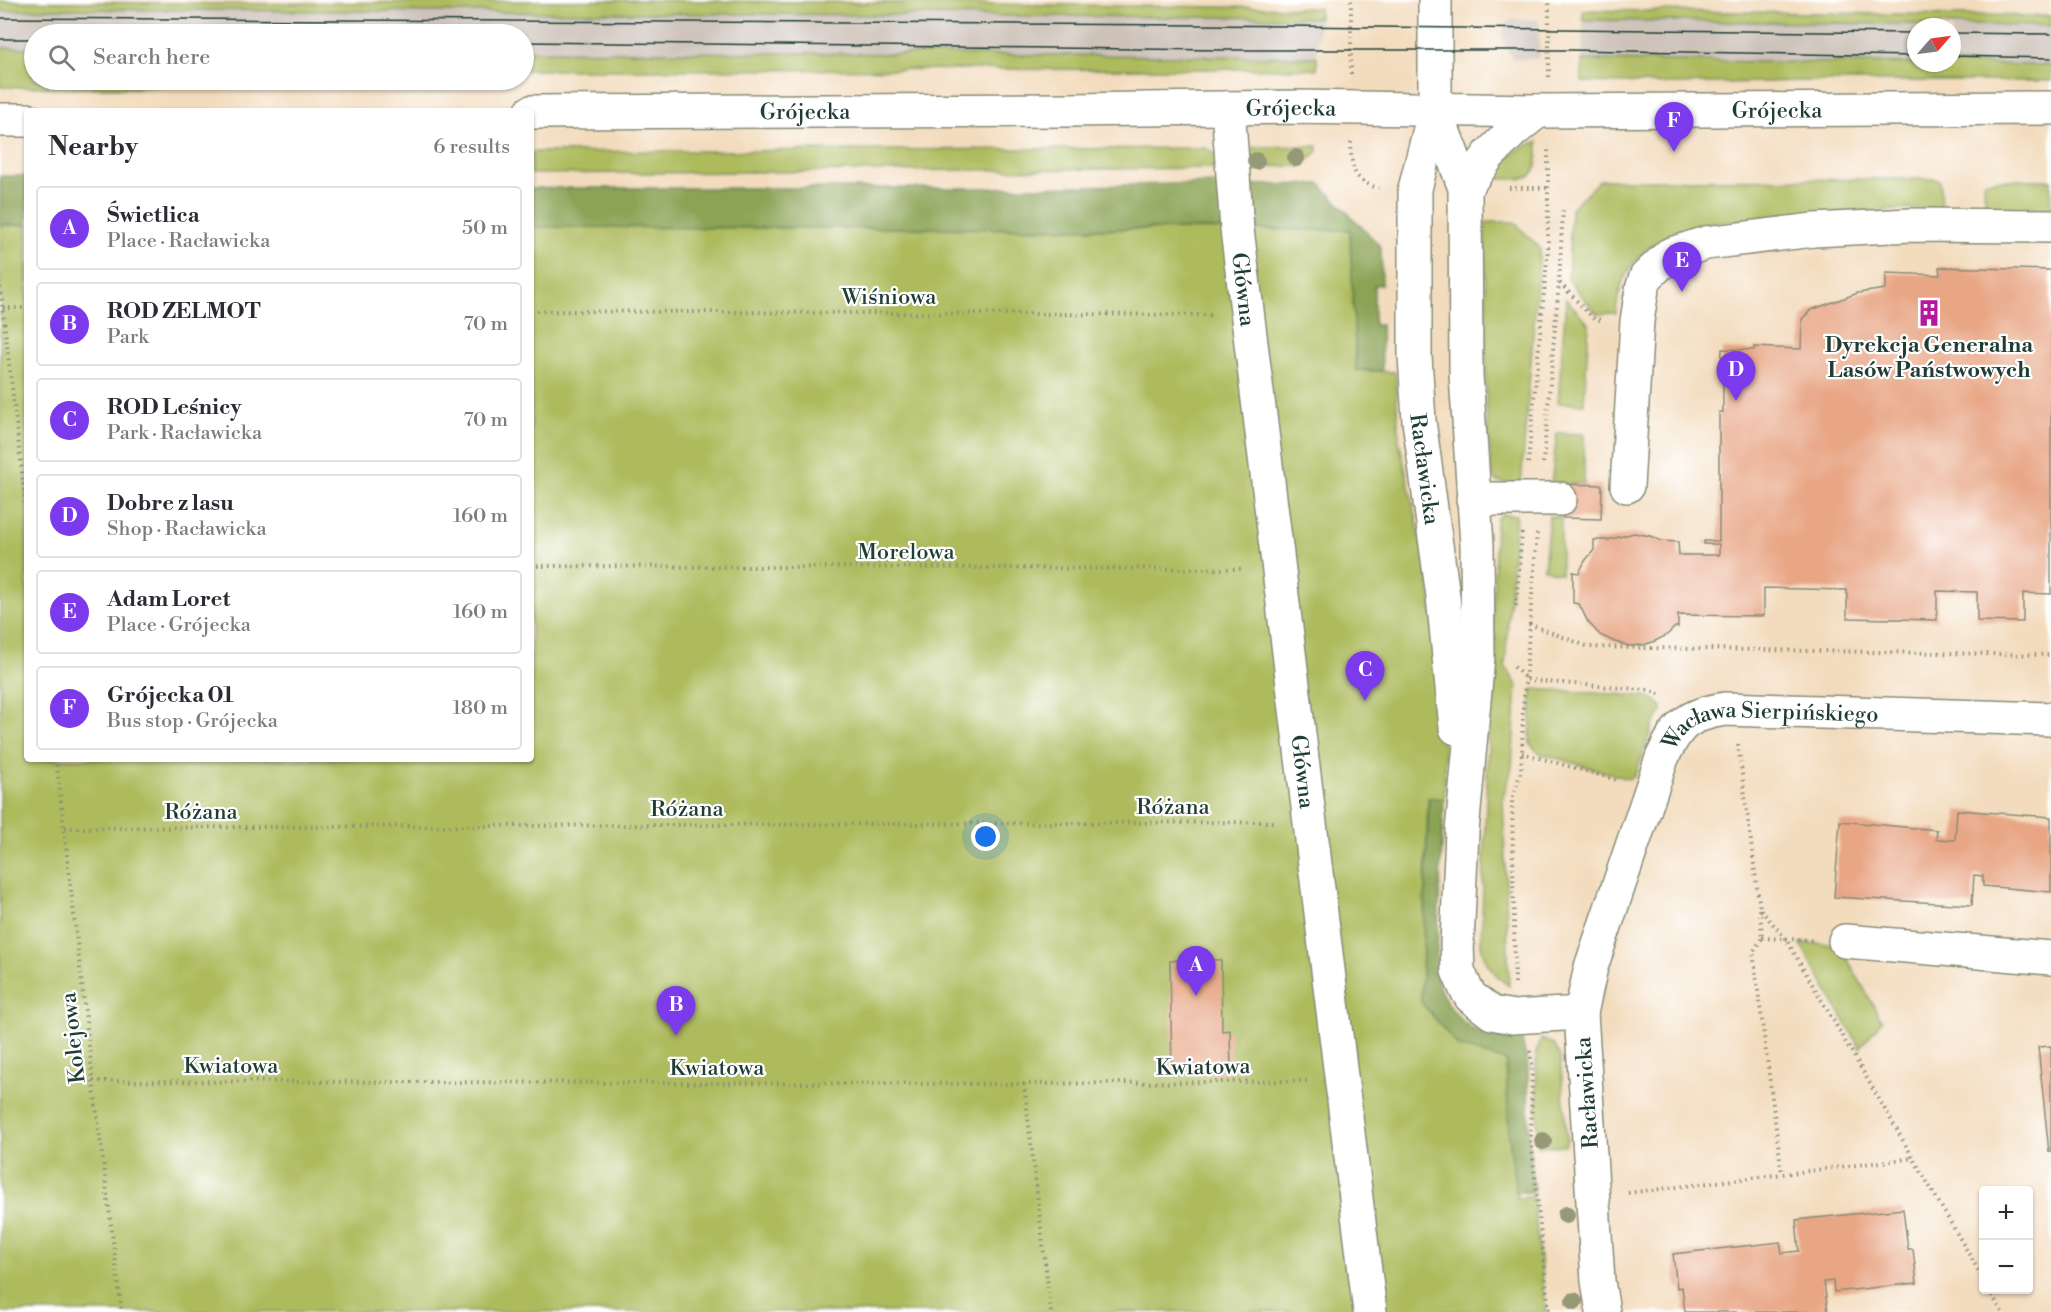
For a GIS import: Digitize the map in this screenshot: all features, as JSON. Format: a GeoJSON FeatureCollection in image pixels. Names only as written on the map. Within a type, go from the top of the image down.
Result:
{"type":"FeatureCollection","features":[{"type":"Feature","properties":{"kind":"street","name":"Racławicka"},"geometry":{"type":"LineString","coordinates":[[1435,0],[1435,109],[1415,189],[1415,356],[1419,422],[1450,661],[1462,832]]}},
{"type":"Feature","properties":{"kind":"street","name":"Grójecka"},"geometry":{"type":"LineString","coordinates":[[534,112],[1435,109],[1544,97],[2051,108]]}},
{"type":"Feature","properties":{"kind":"street"},"geometry":{"type":"LineString","coordinates":[[1465,188],[1489,155],[1544,97]]}},
{"type":"Feature","properties":{"kind":"street","name":"Główna"},"geometry":{"type":"LineString","coordinates":[[1228,108],[1237,229],[1370,1312]]}},
{"type":"Feature","properties":{"kind":"street","name":"Racławicka"},"geometry":{"type":"LineString","coordinates":[[1435,109],[1465,188],[1466,375],[1477,545],[1478,657],[1462,832],[1458,970],[1466,989],[1476,1003],[1501,1015],[1526,1017],[1581,1013],[1598,1281],[1603,1312]]}},
{"type":"Feature","properties":{"kind":"street"},"geometry":{"type":"LineString","coordinates":[[0,120],[24,120]]}},
{"type":"Feature","properties":{"kind":"street"},"geometry":{"type":"LineString","coordinates":[[1627,486],[1637,321],[1646,277],[1669,255],[1706,243],[1814,230],[1910,225],[2051,226]]}},
{"type":"Feature","properties":{"kind":"street"},"geometry":{"type":"LineString","coordinates":[[1473,499],[1550,500]]}},
{"type":"Feature","properties":{"kind":"street","name":"Wacława Sierpińskiego"},"geometry":{"type":"LineString","coordinates":[[1581,1013],[1592,967],[1662,758],[1682,723],[1706,712],[1725,709],[2051,719]]}},
{"type":"Feature","properties":{"kind":"street"},"geometry":{"type":"LineString","coordinates":[[1845,941],[2051,958]]}},
{"type":"Feature","properties":{"kind":"path"},"geometry":{"type":"LineString","coordinates":[[1351,72],[1352,0]]}},
{"type":"Feature","properties":{"kind":"path"},"geometry":{"type":"LineString","coordinates":[[1544,97],[1549,0]]}},
{"type":"Feature","properties":{"kind":"path"},"geometry":{"type":"LineString","coordinates":[[1351,146],[1352,163],[1356,175],[1369,186],[1381,189]]}},
{"type":"Feature","properties":{"kind":"path"},"geometry":{"type":"LineString","coordinates":[[1508,188],[1549,188]]}},
{"type":"Feature","properties":{"kind":"path"},"geometry":{"type":"LineString","coordinates":[[1549,1312],[1531,1138],[1532,1065],[1526,1017],[1515,984],[1512,800],[1521,771],[1529,624],[1550,500],[1563,209]]}},
{"type":"Feature","properties":{"kind":"path"},"geometry":{"type":"LineString","coordinates":[[1559,282],[1594,320],[1637,321]]}},
{"type":"Feature","properties":{"kind":"path"},"geometry":{"type":"LineString","coordinates":[[0,286],[24,488]]}},
{"type":"Feature","properties":{"kind":"path"},"geometry":{"type":"LineString","coordinates":[[3,308],[24,308]]}},
{"type":"Feature","properties":{"kind":"path","name":"Wiśniowa"},"geometry":{"type":"LineString","coordinates":[[534,311],[1248,315]]}},
{"type":"Feature","properties":{"kind":"path","name":"Morelowa"},"geometry":{"type":"LineString","coordinates":[[534,566],[1280,570]]}},
{"type":"Feature","properties":{"kind":"path"},"geometry":{"type":"LineString","coordinates":[[1529,624],[1589,647],[2051,655]]}},
{"type":"Feature","properties":{"kind":"path"},"geometry":{"type":"LineString","coordinates":[[1522,753],[1620,781]]}},
{"type":"Feature","properties":{"kind":"path","name":"Kolejowa"},"geometry":{"type":"LineString","coordinates":[[56,762],[122,1312]]}},
{"type":"Feature","properties":{"kind":"path","name":"Różana"},"geometry":{"type":"LineString","coordinates":[[65,828],[1310,822]]}},
{"type":"Feature","properties":{"kind":"path"},"geometry":{"type":"LineString","coordinates":[[1760,909],[1762,938],[1754,951],[1782,1174]]}},
{"type":"Feature","properties":{"kind":"path"},"geometry":{"type":"LineString","coordinates":[[1762,938],[1845,941]]}},
{"type":"Feature","properties":{"kind":"path","name":"Kwiatowa"},"geometry":{"type":"LineString","coordinates":[[93,1081],[1024,1084],[1341,1080]]}},
{"type":"Feature","properties":{"kind":"path"},"geometry":{"type":"LineString","coordinates":[[1024,1084],[1051,1312]]}},
{"type":"Feature","properties":{"kind":"path"},"geometry":{"type":"LineString","coordinates":[[1593,1198],[1914,1158]]}},
{"type":"Feature","properties":{"kind":"path"},"geometry":{"type":"LineString","coordinates":[[1991,1294],[2002,1312]]}},
{"type":"Feature","properties":{"kind":"shaded area"},"geometry":{"type":"Polygon","coordinates":[[[49,9],[629,12],[1319,18],[1317,57],[534,51],[534,24],[24,24],[24,48],[0,48],[0,11],[49,9]]]}},
{"type":"Feature","properties":{"kind":"shaded area"},"geometry":{"type":"Polygon","coordinates":[[[1511,19],[1539,20],[1539,58],[1513,59],[1503,42],[1502,35],[1511,19]]]}},
{"type":"Feature","properties":{"kind":"shaded area"},"geometry":{"type":"Polygon","coordinates":[[[1583,20],[1907,24],[1907,63],[1582,60],[1583,20]]]}},
{"type":"Feature","properties":{"kind":"shaded area"},"geometry":{"type":"Polygon","coordinates":[[[1961,25],[2051,26],[2051,65],[1961,64],[1961,25]]]}},
{"type":"Feature","properties":{"kind":"green space"},"geometry":{"type":"Polygon","coordinates":[[[641,0],[1319,8],[1319,18],[49,9],[0,11],[0,1],[232,4],[641,0]]]}},
{"type":"Feature","properties":{"kind":"green space"},"geometry":{"type":"Polygon","coordinates":[[[1583,10],[2051,16],[2051,26],[1961,25],[1961,18],[1907,18],[1907,24],[1583,20],[1583,10]]]}},
{"type":"Feature","properties":{"kind":"green space"},"geometry":{"type":"Polygon","coordinates":[[[0,48],[24,48],[24,87],[0,87],[0,48]]]}},
{"type":"Feature","properties":{"kind":"green space"},"geometry":{"type":"Polygon","coordinates":[[[534,51],[1317,57],[1317,69],[534,70],[534,51]]]}},
{"type":"Feature","properties":{"kind":"green space"},"geometry":{"type":"Polygon","coordinates":[[[1582,60],[1907,63],[1907,72],[1961,72],[1961,64],[2051,65],[2051,81],[1809,81],[1675,84],[1582,82],[1582,60]]]}},
{"type":"Feature","properties":{"kind":"green space"},"geometry":{"type":"Polygon","coordinates":[[[1538,142],[1536,166],[1529,177],[1491,179],[1516,151],[1538,142]]]}},
{"type":"Feature","properties":{"kind":"green space"},"geometry":{"type":"Polygon","coordinates":[[[1318,146],[1318,151],[1302,166],[1241,167],[1246,153],[1254,147],[1318,146]]]}},
{"type":"Feature","properties":{"kind":"green space"},"geometry":{"type":"Polygon","coordinates":[[[1206,148],[1216,155],[1219,168],[534,174],[534,152],[1206,148]]]}},
{"type":"Feature","properties":{"kind":"green space"},"geometry":{"type":"Polygon","coordinates":[[[0,176],[24,176],[24,225],[0,225],[0,176]]]}},
{"type":"Feature","properties":{"kind":"green space"},"geometry":{"type":"Polygon","coordinates":[[[1936,179],[1940,181],[1941,205],[1939,207],[1716,222],[1679,230],[1662,238],[1635,261],[1619,293],[1616,313],[1597,314],[1568,279],[1571,208],[1600,180],[1936,179]]]}},
{"type":"Feature","properties":{"kind":"green space"},"geometry":{"type":"Polygon","coordinates":[[[2051,180],[2051,209],[1989,208],[1985,205],[1984,182],[2051,180]]]}},
{"type":"Feature","properties":{"kind":"green space"},"geometry":{"type":"Polygon","coordinates":[[[1222,183],[1225,229],[534,227],[534,188],[982,188],[1222,183]]]}},
{"type":"Feature","properties":{"kind":"green space"},"geometry":{"type":"Polygon","coordinates":[[[1320,184],[1381,247],[1382,285],[1374,285],[1374,325],[1381,325],[1382,371],[1356,370],[1350,230],[1252,229],[1249,185],[1320,184]]]}},
{"type":"Feature","properties":{"kind":"green space"},"geometry":{"type":"Polygon","coordinates":[[[1485,222],[1514,222],[1540,248],[1521,484],[1498,482],[1492,476],[1486,408],[1485,222]]]}},
{"type":"Feature","properties":{"kind":"green space"},"geometry":{"type":"Polygon","coordinates":[[[0,225],[24,225],[24,762],[534,762],[534,227],[1350,230],[1356,370],[1395,372],[1399,441],[1427,566],[1443,706],[1444,799],[1428,798],[1421,1002],[1458,1046],[1506,1061],[1509,1136],[1517,1198],[1533,1197],[1546,1312],[0,1312],[0,225]]]}},
{"type":"Feature","properties":{"kind":"green space"},"geometry":{"type":"Polygon","coordinates":[[[1566,299],[1589,324],[1584,404],[1558,403],[1566,299]]]}},
{"type":"Feature","properties":{"kind":"green space"},"geometry":{"type":"Polygon","coordinates":[[[1557,433],[1584,434],[1584,484],[1551,484],[1557,433]]]}},
{"type":"Feature","properties":{"kind":"green space"},"geometry":{"type":"Polygon","coordinates":[[[1501,514],[1516,515],[1505,666],[1517,685],[1512,768],[1503,797],[1509,986],[1490,968],[1481,944],[1496,520],[1501,514]]]}},
{"type":"Feature","properties":{"kind":"green space"},"geometry":{"type":"Polygon","coordinates":[[[1549,516],[1561,517],[1561,574],[1544,569],[1549,516]]]}},
{"type":"Feature","properties":{"kind":"green space"},"geometry":{"type":"Polygon","coordinates":[[[1532,689],[1644,696],[1656,700],[1663,709],[1653,725],[1635,776],[1629,779],[1539,753],[1530,744],[1532,689]]]}},
{"type":"Feature","properties":{"kind":"green space"},"geometry":{"type":"Polygon","coordinates":[[[1429,798],[1444,799],[1436,975],[1438,984],[1453,1011],[1476,1031],[1494,1038],[1522,1040],[1528,1066],[1529,1142],[1534,1192],[1516,1192],[1509,1136],[1506,1061],[1458,1046],[1421,1002],[1429,798]]]}},
{"type":"Feature","properties":{"kind":"green space"},"geometry":{"type":"Polygon","coordinates":[[[1800,943],[1839,944],[1882,1021],[1860,1048],[1800,943]]]}},
{"type":"Feature","properties":{"kind":"green space"},"geometry":{"type":"Polygon","coordinates":[[[1541,1039],[1553,1044],[1560,1056],[1567,1140],[1565,1145],[1538,1147],[1536,1053],[1541,1039]]]}},
{"type":"Feature","properties":{"kind":"building"},"geometry":{"type":"Polygon","coordinates":[[[1939,267],[2051,270],[2051,594],[2023,593],[2023,622],[1977,621],[1977,592],[1937,591],[1937,620],[1847,618],[1847,590],[1764,588],[1764,616],[1678,615],[1678,627],[1667,635],[1644,645],[1629,646],[1600,635],[1588,622],[1579,604],[1573,603],[1573,572],[1579,573],[1594,550],[1594,540],[1608,540],[1634,533],[1661,541],[1678,542],[1679,555],[1719,555],[1719,544],[1704,544],[1704,541],[1719,541],[1719,412],[1723,412],[1722,349],[1754,350],[1754,347],[1801,349],[1802,319],[1811,310],[1858,293],[1886,289],[1886,273],[1940,275],[1939,267]]]}},
{"type":"Feature","properties":{"kind":"building"},"geometry":{"type":"Polygon","coordinates":[[[1563,484],[1602,485],[1601,519],[1563,518],[1563,484]]]}},
{"type":"Feature","properties":{"kind":"building"},"geometry":{"type":"Polygon","coordinates":[[[1957,810],[2051,817],[2051,892],[1983,886],[1983,876],[1974,875],[1972,905],[1834,897],[1840,821],[1937,830],[1936,839],[1955,840],[1957,810]]]}},
{"type":"Feature","properties":{"kind":"building"},"geometry":{"type":"Polygon","coordinates":[[[1221,960],[1222,1031],[1230,1030],[1231,1073],[1172,1074],[1170,961],[1221,960]]]}},
{"type":"Feature","properties":{"kind":"building"},"geometry":{"type":"Polygon","coordinates":[[[2051,1046],[2051,1152],[2049,1152],[2038,1047],[2051,1046]]]}},
{"type":"Feature","properties":{"kind":"building"},"geometry":{"type":"Polygon","coordinates":[[[1903,1209],[1908,1249],[1913,1249],[1917,1283],[1834,1292],[1833,1281],[1824,1282],[1828,1312],[1685,1312],[1682,1287],[1677,1288],[1673,1254],[1780,1242],[1782,1253],[1799,1251],[1796,1220],[1903,1209]]]}},
{"type":"Feature","properties":{"kind":"tram line"},"geometry":{"type":"LineString","coordinates":[[0,18],[1201,25],[1907,33]]}},
{"type":"Feature","properties":{"kind":"tram line"},"geometry":{"type":"LineString","coordinates":[[1961,33],[2051,34]]}},
{"type":"Feature","properties":{"kind":"tram line"},"geometry":{"type":"LineString","coordinates":[[0,39],[24,39]]}},
{"type":"Feature","properties":{"kind":"tram line"},"geometry":{"type":"LineString","coordinates":[[534,42],[1222,50],[1570,50],[1907,56]]}},
{"type":"Feature","properties":{"kind":"tram line"},"geometry":{"type":"LineString","coordinates":[[1961,56],[2051,58]]}},
{"type":"Feature","properties":{"kind":"place","name":"Grójecka 01"},"geometry":{"type":"Point","coordinates":[1674,152]}},
{"type":"Feature","properties":{"kind":"place","name":"Adam Loret"},"geometry":{"type":"Point","coordinates":[1682,292]}},
{"type":"Feature","properties":{"kind":"place","name":"Dyrekcja Generalna Lasów Państwowych"},"geometry":{"type":"Point","coordinates":[1929,313]}},
{"type":"Feature","properties":{"kind":"place","name":"Dobre z lasu"},"geometry":{"type":"Point","coordinates":[1736,401]}},
{"type":"Feature","properties":{"kind":"place","name":"ROD Leśnicy"},"geometry":{"type":"Point","coordinates":[1365,701]}},
{"type":"Feature","properties":{"kind":"place","name":"Świetlica"},"geometry":{"type":"Point","coordinates":[1196,996]}},
{"type":"Feature","properties":{"kind":"place","name":"ROD ZELMOT"},"geometry":{"type":"Point","coordinates":[676,1036]}}]}
